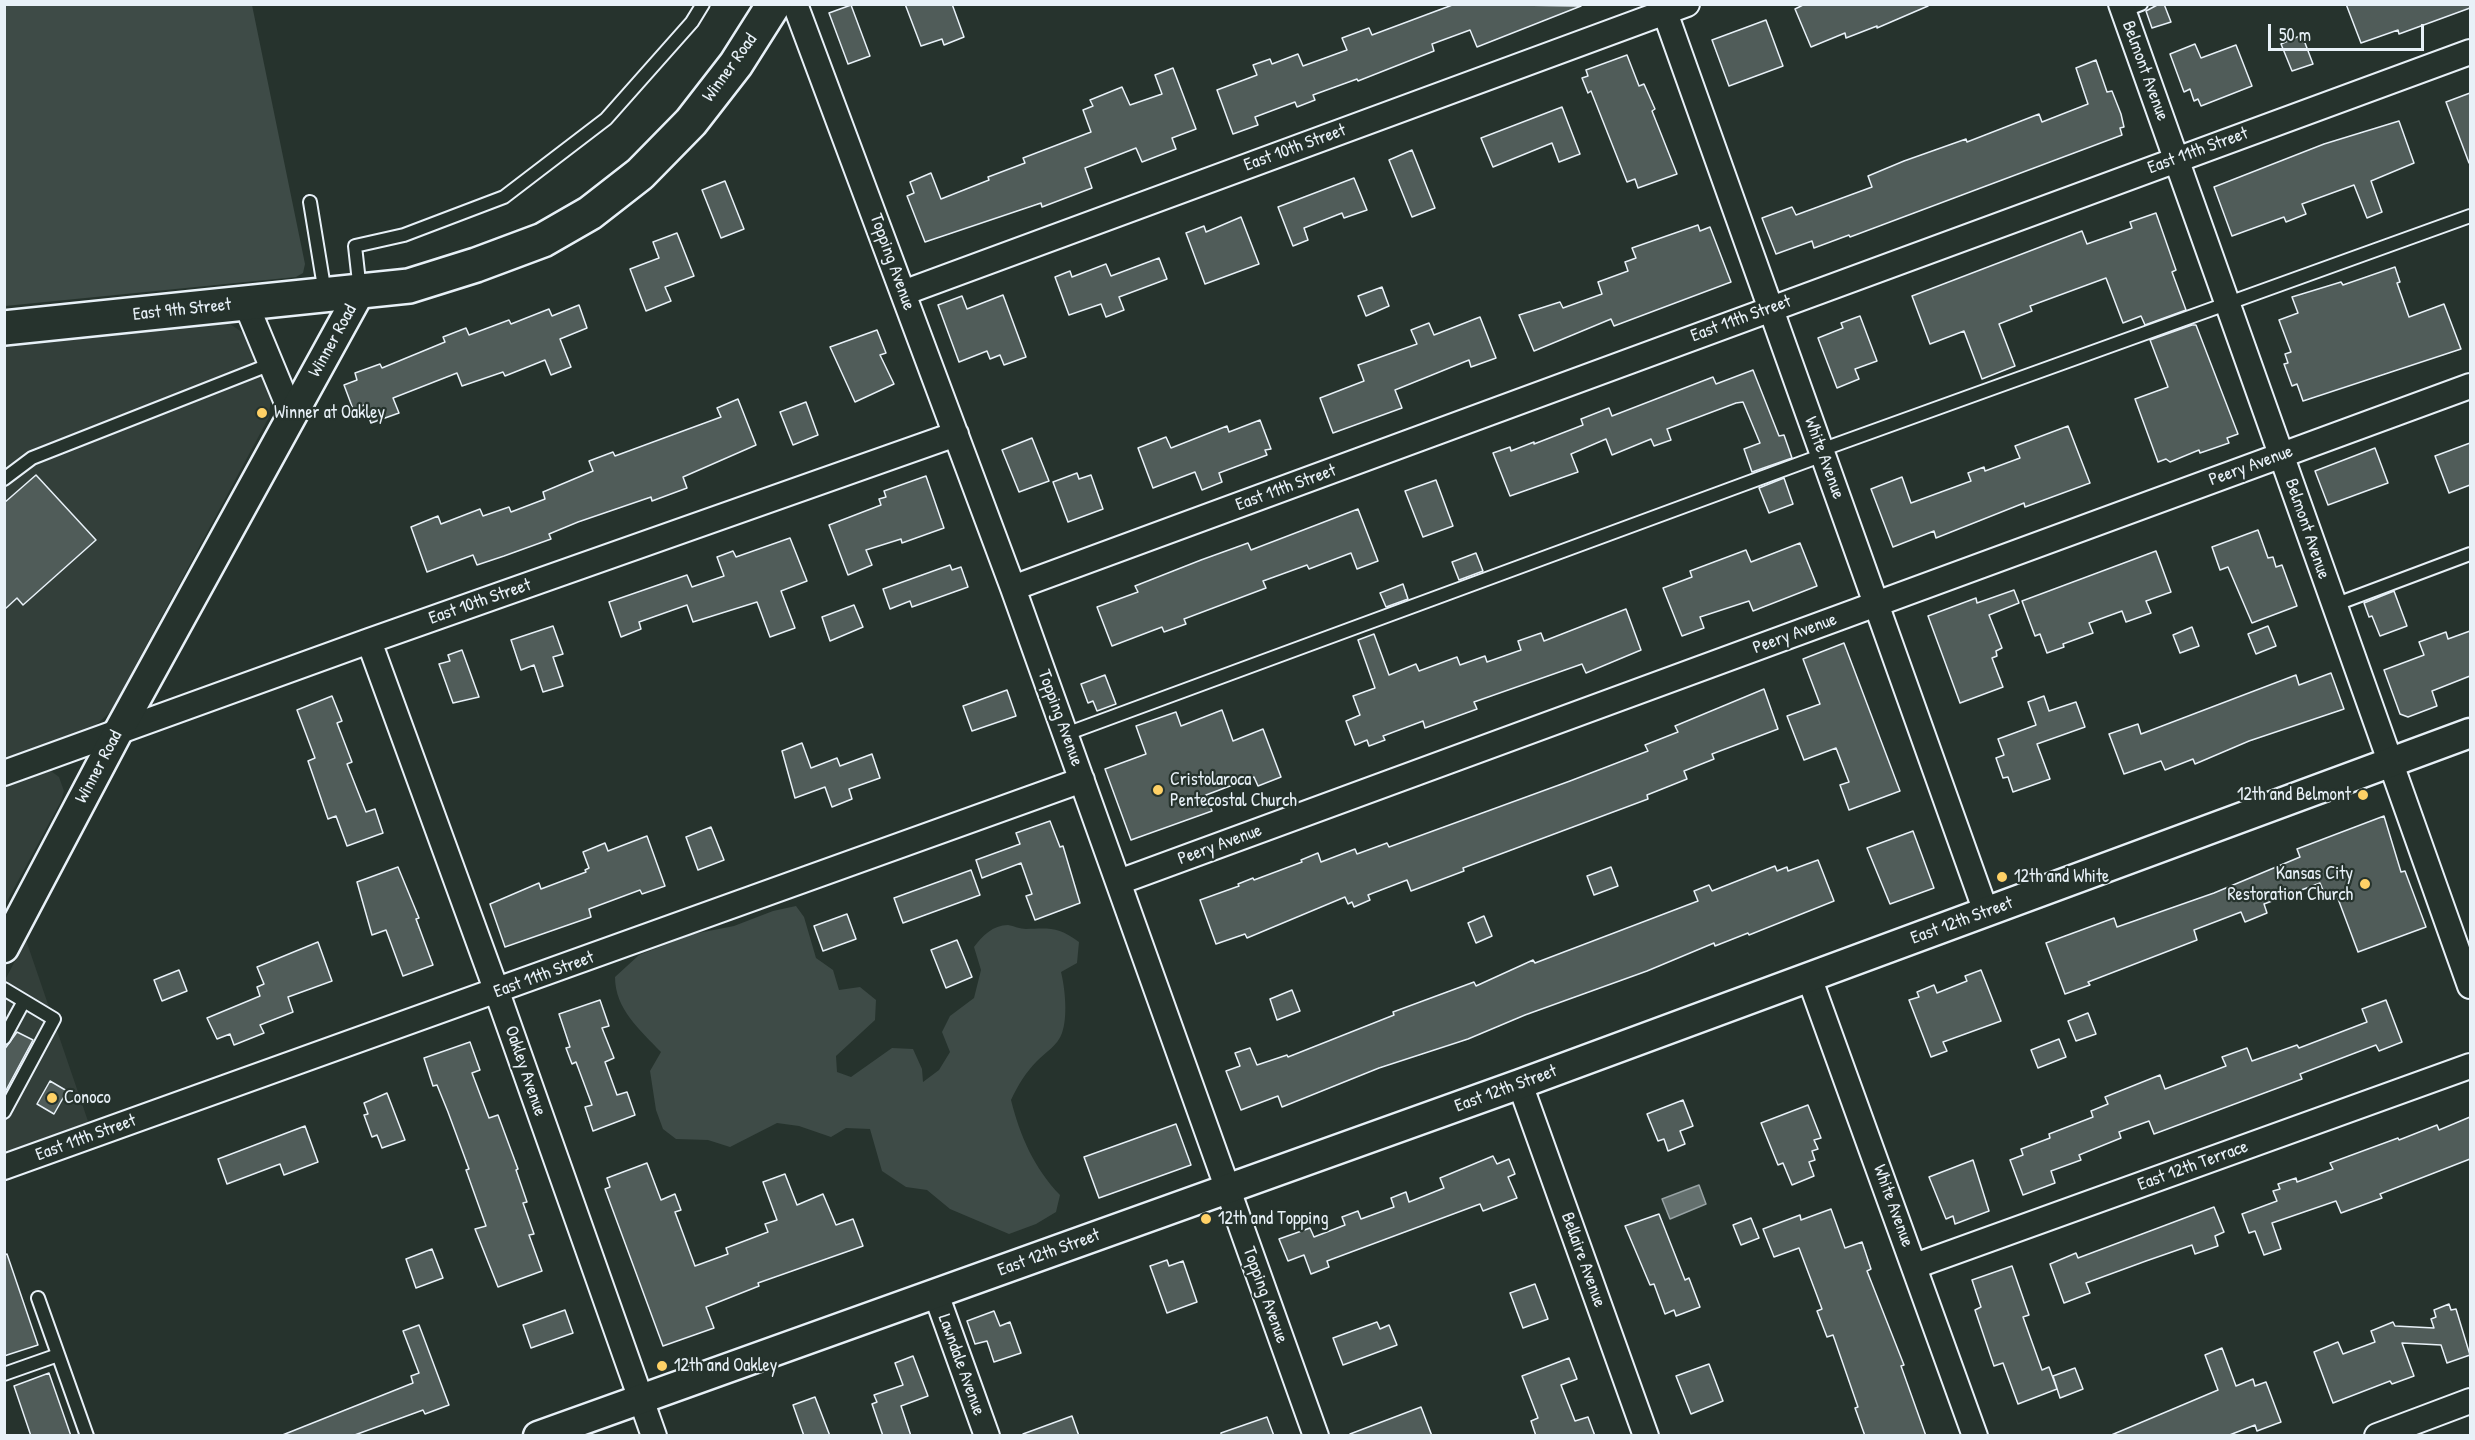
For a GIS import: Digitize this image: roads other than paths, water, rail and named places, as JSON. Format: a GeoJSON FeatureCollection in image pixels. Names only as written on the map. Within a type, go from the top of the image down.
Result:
{"type":"FeatureCollection","features":[{"type":"Feature","properties":{"kind":"main road","name":"Winner Road"},"geometry":{"type":"LineString","coordinates":[[360,292],[408,286],[476,265],[543,240],[590,213],[640,174],[691,122],[736,64],[774,4]]}},
{"type":"Feature","properties":{"kind":"main road","name":"East 9th Street"},"geometry":{"type":"LineString","coordinates":[[4,328],[360,292]]}},
{"type":"Feature","properties":{"kind":"street","name":"Topping Avenue"},"geometry":{"type":"LineString","coordinates":[[795,4],[1013,588],[1316,1436]]}},
{"type":"Feature","properties":{"kind":"street","name":"East 10th Street"},"geometry":{"type":"LineString","coordinates":[[903,293],[1671,7]]}},
{"type":"Feature","properties":{"kind":"street","name":"White Avenue"},"geometry":{"type":"LineString","coordinates":[[1671,7],[1770,308],[1986,912]]}},
{"type":"Feature","properties":{"kind":"street","name":"Belmont Avenue"},"geometry":{"type":"LineString","coordinates":[[2128,7],[2176,159],[2470,986]]}},
{"type":"Feature","properties":{"kind":"street","name":"East 11th Street"},"geometry":{"type":"LineString","coordinates":[[1013,588],[2470,52]]}},
{"type":"Feature","properties":{"kind":"street","name":"Winner Road"},"geometry":{"type":"LineString","coordinates":[[4,948],[118,732],[360,292]]}},
{"type":"Feature","properties":{"kind":"street"},"geometry":{"type":"LineString","coordinates":[[246,304],[292,415]]}},
{"type":"Feature","properties":{"kind":"street","name":"Peery Avenue"},"geometry":{"type":"LineString","coordinates":[[1119,882],[2470,386]]}},
{"type":"Feature","properties":{"kind":"street","name":"East 10th Street"},"geometry":{"type":"LineString","coordinates":[[4,773],[369,640],[956,434]]}},
{"type":"Feature","properties":{"kind":"street","name":"Oakley Avenue"},"geometry":{"type":"LineString","coordinates":[[369,640],[497,992],[654,1436]]}},
{"type":"Feature","properties":{"kind":"street","name":"East 12th Street"},"geometry":{"type":"LineString","coordinates":[[538,1436],[1520,1084],[2470,733]]}},
{"type":"Feature","properties":{"kind":"street","name":"East 11th Street"},"geometry":{"type":"LineString","coordinates":[[4,1167],[497,992],[1082,780]]}},
{"type":"Feature","properties":{"kind":"street","name":"White Avenue"},"geometry":{"type":"LineString","coordinates":[[1809,977],[1975,1436]]}},
{"type":"Feature","properties":{"kind":"street","name":"East 12th Terrace"},"geometry":{"type":"LineString","coordinates":[[1915,1266],[2470,1066]]}},
{"type":"Feature","properties":{"kind":"street","name":"Bellaire Avenue"},"geometry":{"type":"LineString","coordinates":[[1520,1084],[1646,1436]]}},
{"type":"Feature","properties":{"kind":"street","name":"Lawndale Avenue"},"geometry":{"type":"LineString","coordinates":[[936,1294],[987,1436]]}},
{"type":"Feature","properties":{"kind":"street"},"geometry":{"type":"LineString","coordinates":[[2376,1436],[2470,1401]]}},
{"type":"Feature","properties":{"kind":"lane"},"geometry":{"type":"LineString","coordinates":[[360,292],[354,246],[404,235],[504,197],[606,119],[692,22],[703,4]]}},
{"type":"Feature","properties":{"kind":"lane"},"geometry":{"type":"LineString","coordinates":[[310,202],[326,296]]}},
{"type":"Feature","properties":{"kind":"lane"},"geometry":{"type":"LineString","coordinates":[[1066,734],[1822,453],[2470,216]]}},
{"type":"Feature","properties":{"kind":"lane"},"geometry":{"type":"LineString","coordinates":[[4,479],[32,458],[271,364]]}},
{"type":"Feature","properties":{"kind":"lane"},"geometry":{"type":"LineString","coordinates":[[2334,605],[2470,554]]}},
{"type":"Feature","properties":{"kind":"lane"},"geometry":{"type":"LineString","coordinates":[[4,989],[54,1019],[4,1112]]}},
{"type":"Feature","properties":{"kind":"lane"},"geometry":{"type":"LineString","coordinates":[[4,1038],[24,1001]]}},
{"type":"Feature","properties":{"kind":"lane"},"geometry":{"type":"LineString","coordinates":[[38,1298],[87,1436]]}},
{"type":"Feature","properties":{"kind":"lane"},"geometry":{"type":"LineString","coordinates":[[4,1374],[58,1354]]}},
{"type":"Feature","properties":{"kind":"place","name":"Winner at Oakley"},"geometry":{"type":"Point","coordinates":[262,413]}},
{"type":"Feature","properties":{"kind":"place","name":"Cristolaroca Pentecostal Church"},"geometry":{"type":"Point","coordinates":[1158,790]}},
{"type":"Feature","properties":{"kind":"place","name":"12th and Belmont"},"geometry":{"type":"Point","coordinates":[2363,795]}},
{"type":"Feature","properties":{"kind":"place","name":"12th and White"},"geometry":{"type":"Point","coordinates":[2002,877]}},
{"type":"Feature","properties":{"kind":"place","name":"Kansas City Restoration Church"},"geometry":{"type":"Point","coordinates":[2365,884]}},
{"type":"Feature","properties":{"kind":"place","name":"Conoco"},"geometry":{"type":"Point","coordinates":[52,1098]}},
{"type":"Feature","properties":{"kind":"place","name":"12th and Topping"},"geometry":{"type":"Point","coordinates":[1206,1219]}},
{"type":"Feature","properties":{"kind":"place","name":"12th and Oakley"},"geometry":{"type":"Point","coordinates":[662,1366]}}]}
